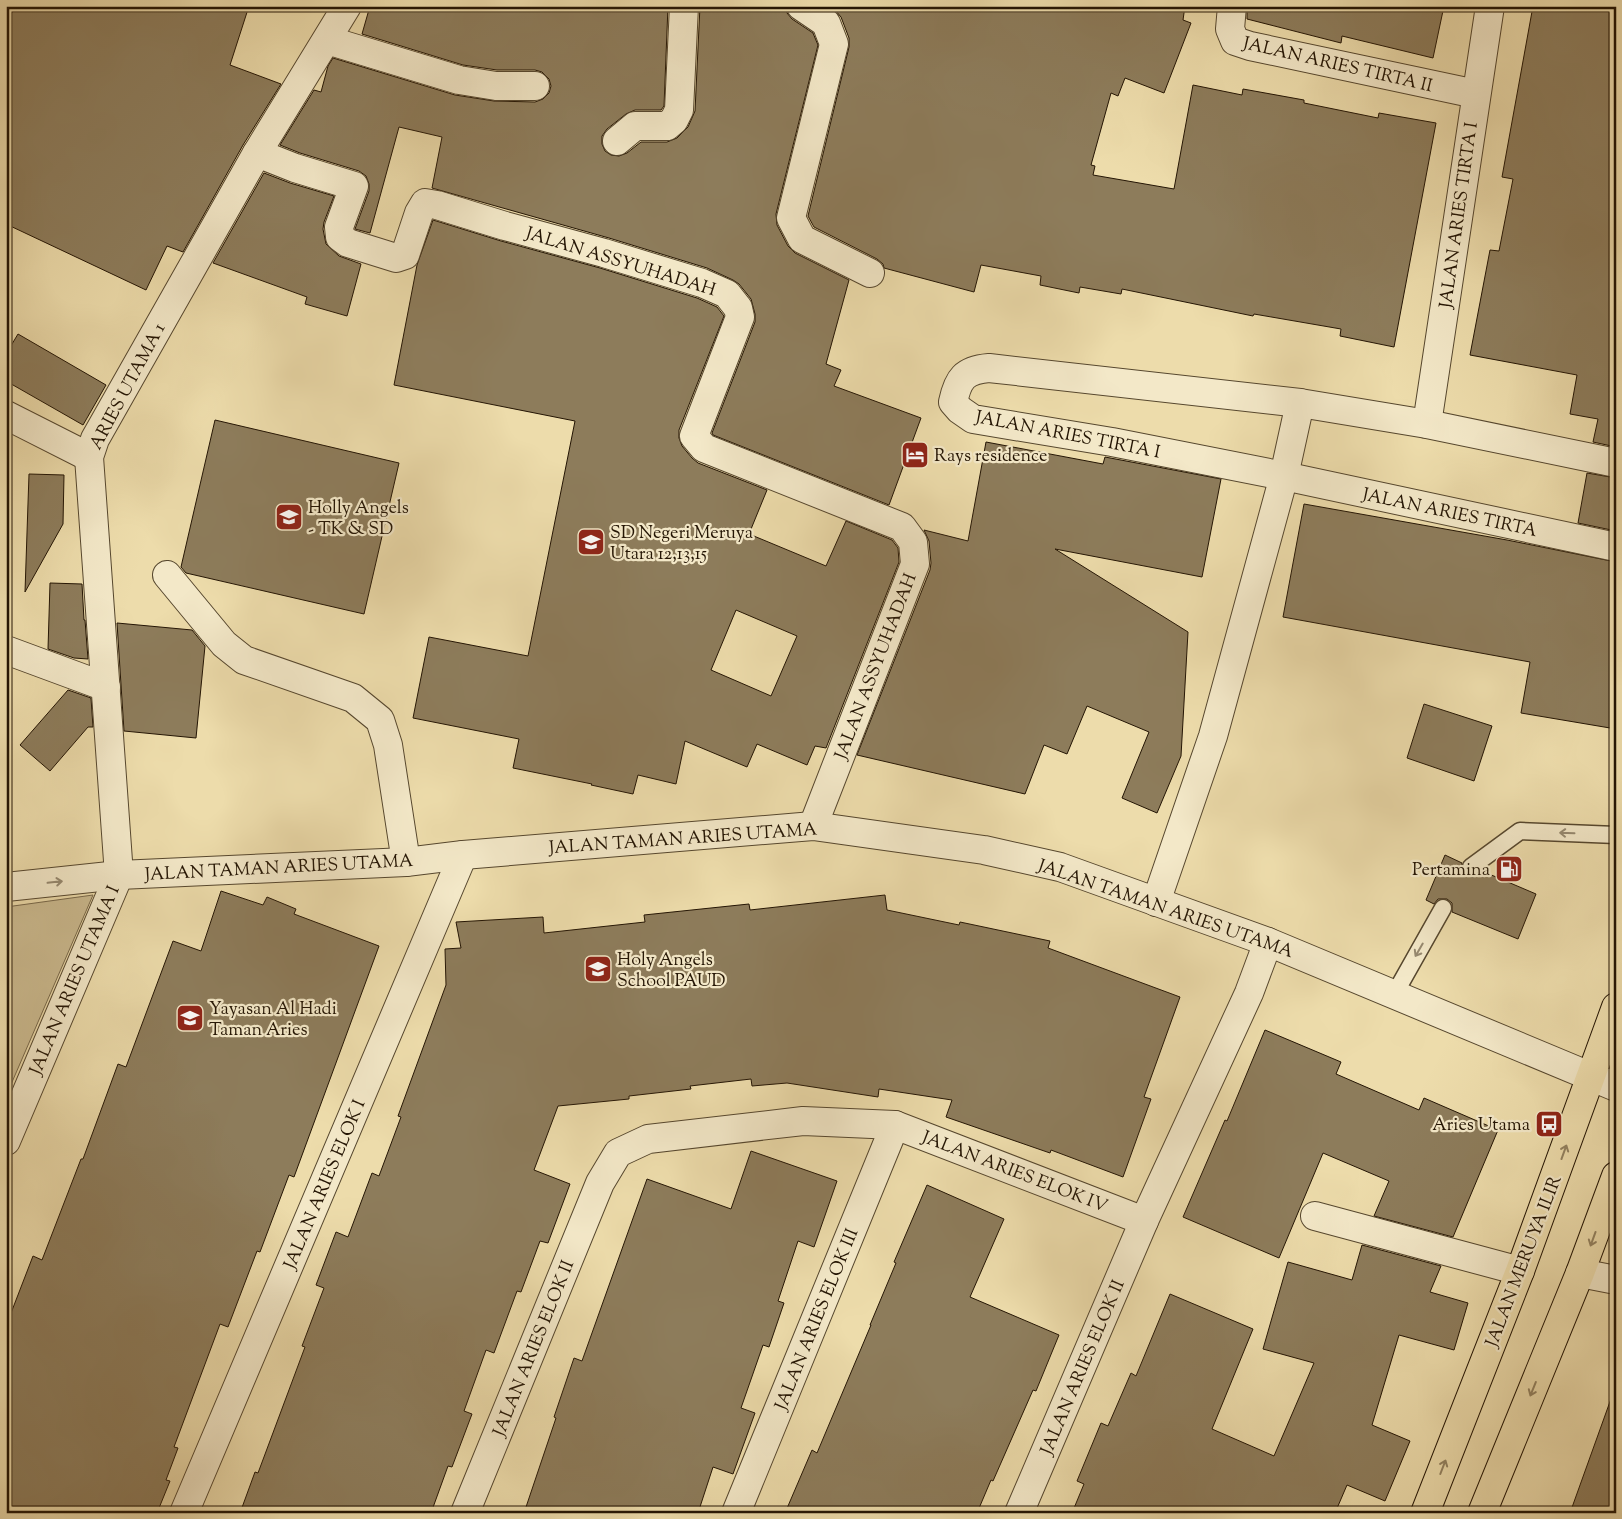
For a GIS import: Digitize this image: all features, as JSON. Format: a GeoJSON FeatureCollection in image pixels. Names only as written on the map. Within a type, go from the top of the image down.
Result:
{"type":"FeatureCollection","features":[{"type":"Feature","properties":{"kind":"main road","name":"JALAN MERUYA ILIR"},"geometry":{"type":"LineString","coordinates":[[1425,1513],[1520,1271],[1604,1082],[1616,1007]]}},
{"type":"Feature","properties":{"kind":"main road"},"geometry":{"type":"LineString","coordinates":[[1482,1513],[1580,1273],[1616,1176]]}},
{"type":"Feature","properties":{"kind":"street","name":"ARIES UTAMA 1"},"geometry":{"type":"LineString","coordinates":[[119,875],[89,457],[95,439],[257,153],[347,6]]}},
{"type":"Feature","properties":{"kind":"street"},"geometry":{"type":"LineString","coordinates":[[617,142],[634,126],[666,126],[674,120],[679,110],[684,6]]}},
{"type":"Feature","properties":{"kind":"street"},"geometry":{"type":"LineString","coordinates":[[801,6],[826,24],[834,44],[791,218],[802,239],[870,273]]}},
{"type":"Feature","properties":{"kind":"street","name":"JALAN ARIES TIRTA II"},"geometry":{"type":"LineString","coordinates":[[1232,6],[1230,29],[1235,41],[1242,44],[1476,94]]}},
{"type":"Feature","properties":{"kind":"street","name":"JALAN ARIES TIRTA I"},"geometry":{"type":"LineString","coordinates":[[1427,424],[1490,6]]}},
{"type":"Feature","properties":{"kind":"street"},"geometry":{"type":"LineString","coordinates":[[327,40],[459,80],[496,86],[536,86]]}},
{"type":"Feature","properties":{"kind":"street","name":"JALAN ASSYUHADAH"},"geometry":{"type":"LineString","coordinates":[[257,153],[295,168],[354,186],[339,227],[340,237],[348,244],[396,258],[405,255],[418,213],[425,203],[702,283],[727,294],[733,300],[738,308],[740,317],[694,436],[704,448],[902,527],[913,542],[915,564],[813,826]]}},
{"type":"Feature","properties":{"kind":"street","name":"JALAN ARIES TIRTA I"},"geometry":{"type":"LineString","coordinates":[[1284,476],[1112,442],[973,419],[960,410],[953,402],[956,386],[967,374],[978,369],[989,368],[1300,403]]}},
{"type":"Feature","properties":{"kind":"street"},"geometry":{"type":"LineString","coordinates":[[1156,902],[1213,736],[1284,476],[1300,403],[1427,424],[1616,464]]}},
{"type":"Feature","properties":{"kind":"street"},"geometry":{"type":"LineString","coordinates":[[6,416],[89,457]]}},
{"type":"Feature","properties":{"kind":"street","name":"JALAN ARIES TIRTA"},"geometry":{"type":"LineString","coordinates":[[1284,476],[1616,547]]}},
{"type":"Feature","properties":{"kind":"street"},"geometry":{"type":"LineString","coordinates":[[167,575],[224,644],[244,660],[353,698],[380,720],[388,744],[406,862]]}},
{"type":"Feature","properties":{"kind":"street"},"geometry":{"type":"LineString","coordinates":[[6,650],[106,687]]}},
{"type":"Feature","properties":{"kind":"street","name":"JALAN TAMAN ARIES UTAMA"},"geometry":{"type":"LineString","coordinates":[[6,887],[119,875],[406,862],[463,855],[813,826],[984,850],[1060,867],[1268,942],[1604,1082]]}},
{"type":"Feature","properties":{"kind":"street","name":"JALAN ARIES ELOK I"},"geometry":{"type":"LineString","coordinates":[[184,1513],[463,855]]}},
{"type":"Feature","properties":{"kind":"street","name":"JALAN ARIES UTAMA I"},"geometry":{"type":"LineString","coordinates":[[6,1141],[119,875]]}},
{"type":"Feature","properties":{"kind":"street"},"geometry":{"type":"LineString","coordinates":[[1144,1221],[1249,993],[1268,942]]}},
{"type":"Feature","properties":{"kind":"street","name":"JALAN ARIES ELOK IV"},"geometry":{"type":"LineString","coordinates":[[600,1183],[618,1153],[648,1139],[803,1120],[895,1125],[1144,1221]]}},
{"type":"Feature","properties":{"kind":"street","name":"JALAN ARIES ELOK III"},"geometry":{"type":"LineString","coordinates":[[736,1513],[895,1125]]}},
{"type":"Feature","properties":{"kind":"street","name":"JALAN ARIES ELOK II"},"geometry":{"type":"LineString","coordinates":[[465,1513],[600,1183]]}},
{"type":"Feature","properties":{"kind":"street"},"geometry":{"type":"LineString","coordinates":[[1315,1216],[1520,1271]]}},
{"type":"Feature","properties":{"kind":"street","name":"JALAN ARIES ELOK II"},"geometry":{"type":"LineString","coordinates":[[1019,1513],[1144,1221]]}},
{"type":"Feature","properties":{"kind":"street"},"geometry":{"type":"LineString","coordinates":[[1580,1273],[1616,1280]]}},
{"type":"Feature","properties":{"kind":"lane"},"geometry":{"type":"LineString","coordinates":[[1471,867],[1520,831],[1616,835]]}},
{"type":"Feature","properties":{"kind":"lane"},"geometry":{"type":"LineString","coordinates":[[1394,995],[1443,908]]}},
{"type":"Feature","properties":{"kind":"shaded area"},"geometry":{"type":"Polygon","coordinates":[[[93,895],[6,1096],[6,907],[93,895]]]}},
{"type":"Feature","properties":{"kind":"building"},"geometry":{"type":"Polygon","coordinates":[[[6,6],[249,6],[230,65],[281,84],[243,145],[183,252],[167,246],[146,290],[6,224],[6,6]]]}},
{"type":"Feature","properties":{"kind":"building"},"geometry":{"type":"Polygon","coordinates":[[[370,6],[668,6],[664,106],[661,110],[635,110],[626,114],[607,129],[602,136],[602,144],[605,151],[611,155],[619,156],[627,153],[641,142],[667,142],[677,138],[688,127],[695,111],[700,6],[786,6],[787,13],[792,19],[813,33],[818,45],[776,214],[777,225],[788,246],[795,253],[849,280],[826,364],[841,370],[834,386],[921,418],[889,505],[713,435],[712,433],[755,322],[751,299],[739,284],[733,280],[707,268],[609,238],[432,188],[442,137],[399,127],[370,233],[355,229],[369,191],[366,176],[359,171],[280,145],[314,90],[321,92],[328,66],[333,58],[455,95],[494,101],[535,102],[543,99],[549,93],[551,86],[549,79],[542,72],[535,70],[497,70],[463,65],[362,34],[370,6]]]}},
{"type":"Feature","properties":{"kind":"building"},"geometry":{"type":"Polygon","coordinates":[[[829,6],[1185,6],[1183,20],[1191,23],[1164,93],[1125,78],[1118,96],[1111,93],[1091,165],[1095,166],[1093,175],[1174,189],[1193,85],[1242,95],[1243,89],[1304,100],[1304,103],[1378,118],[1379,113],[1436,123],[1394,347],[1340,336],[1341,329],[1254,314],[1253,316],[1122,289],[1121,294],[1080,287],[1079,293],[1040,285],[1041,276],[981,265],[974,292],[884,268],[883,264],[877,259],[814,227],[808,216],[849,47],[849,38],[841,17],[829,6]]]}},
{"type":"Feature","properties":{"kind":"building"},"geometry":{"type":"Polygon","coordinates":[[[1247,6],[1444,6],[1433,58],[1342,36],[1341,43],[1247,19],[1247,6]]]}},
{"type":"Feature","properties":{"kind":"building"},"geometry":{"type":"Polygon","coordinates":[[[1533,6],[1616,6],[1616,447],[1593,442],[1598,419],[1570,414],[1577,375],[1470,355],[1490,250],[1499,251],[1513,179],[1502,177],[1533,6]]]}},
{"type":"Feature","properties":{"kind":"building"},"geometry":{"type":"Polygon","coordinates":[[[264,173],[334,196],[324,222],[323,229],[326,244],[339,256],[361,264],[347,316],[305,304],[307,297],[213,263],[264,173]]]}},
{"type":"Feature","properties":{"kind":"building"},"geometry":{"type":"Polygon","coordinates":[[[433,220],[600,268],[697,298],[717,307],[724,316],[679,430],[682,446],[698,463],[767,490],[749,534],[826,566],[846,521],[892,540],[898,548],[899,562],[826,748],[815,746],[807,765],[757,744],[747,767],[685,741],[676,784],[638,775],[633,794],[513,768],[519,739],[413,718],[429,637],[528,656],[575,421],[394,385],[417,265],[433,220]],[[736,610],[711,670],[771,696],[797,636],[736,610]]]}},
{"type":"Feature","properties":{"kind":"building"},"geometry":{"type":"Polygon","coordinates":[[[18,334],[106,385],[83,425],[6,381],[6,354],[18,334]]]}},
{"type":"Feature","properties":{"kind":"building","name":"Holly Angels - TK & SD"},"geometry":{"type":"Polygon","coordinates":[[[215,420],[399,463],[364,614],[186,573],[181,567],[215,420]]]}},
{"type":"Feature","properties":{"kind":"building"},"geometry":{"type":"Polygon","coordinates":[[[986,442],[1103,464],[1105,457],[1221,479],[1202,577],[1055,549],[1188,632],[1181,756],[1157,813],[1122,798],[1149,732],[1087,706],[1067,754],[1044,745],[1025,794],[857,755],[930,570],[929,541],[924,530],[968,541],[986,442]]]}},
{"type":"Feature","properties":{"kind":"building"},"geometry":{"type":"Polygon","coordinates":[[[1587,473],[1616,478],[1616,531],[1578,523],[1587,473]]]}},
{"type":"Feature","properties":{"kind":"building"},"geometry":{"type":"Polygon","coordinates":[[[29,474],[64,475],[63,524],[25,592],[29,474]]]}},
{"type":"Feature","properties":{"kind":"building"},"geometry":{"type":"Polygon","coordinates":[[[1304,504],[1507,540],[1616,562],[1616,729],[1521,713],[1530,662],[1283,617],[1304,504]]]}},
{"type":"Feature","properties":{"kind":"building"},"geometry":{"type":"Polygon","coordinates":[[[50,583],[82,584],[88,659],[74,658],[48,649],[50,583]]]}},
{"type":"Feature","properties":{"kind":"building"},"geometry":{"type":"Polygon","coordinates":[[[117,623],[192,630],[205,646],[196,738],[124,731],[117,623]]]}},
{"type":"Feature","properties":{"kind":"building"},"geometry":{"type":"Polygon","coordinates":[[[68,690],[91,698],[93,727],[88,727],[50,771],[20,745],[68,690]]]}},
{"type":"Feature","properties":{"kind":"building"},"geometry":{"type":"Polygon","coordinates":[[[1424,704],[1492,726],[1474,781],[1407,758],[1424,704]]]}},
{"type":"Feature","properties":{"kind":"building"},"geometry":{"type":"Polygon","coordinates":[[[1445,855],[1462,863],[1461,868],[1467,876],[1473,877],[1482,871],[1536,894],[1518,939],[1452,912],[1452,903],[1447,899],[1438,899],[1434,904],[1426,900],[1445,855]]]}},
{"type":"Feature","properties":{"kind":"building"},"geometry":{"type":"Polygon","coordinates":[[[221,891],[263,905],[267,897],[296,909],[294,914],[379,946],[294,1177],[289,1175],[260,1252],[257,1251],[228,1327],[220,1324],[174,1447],[178,1448],[166,1480],[170,1481],[157,1513],[6,1513],[6,1326],[33,1256],[42,1260],[81,1159],[83,1159],[118,1064],[126,1067],[173,941],[201,951],[221,891]]]}},
{"type":"Feature","properties":{"kind":"building"},"geometry":{"type":"Polygon","coordinates":[[[885,895],[887,910],[959,925],[960,922],[1050,941],[1048,948],[1180,997],[1144,1097],[1151,1099],[1123,1177],[1051,1150],[1050,1153],[946,1117],[952,1100],[879,1089],[878,1097],[787,1083],[752,1086],[751,1079],[690,1086],[691,1089],[629,1096],[629,1099],[558,1106],[534,1170],[570,1184],[548,1243],[540,1241],[521,1292],[517,1291],[494,1353],[486,1350],[464,1411],[472,1414],[452,1467],[448,1466],[431,1513],[240,1513],[255,1472],[258,1473],[305,1347],[302,1346],[324,1288],[316,1285],[336,1232],[348,1237],[372,1173],[379,1176],[401,1117],[398,1116],[446,985],[445,949],[461,948],[456,922],[543,917],[544,933],[645,922],[644,915],[749,904],[750,910],[885,895]]]}},
{"type":"Feature","properties":{"kind":"building"},"geometry":{"type":"Polygon","coordinates":[[[1265,1030],[1341,1062],[1336,1074],[1419,1110],[1424,1098],[1498,1130],[1453,1237],[1374,1216],[1389,1181],[1323,1153],[1279,1258],[1183,1217],[1225,1120],[1227,1121],[1265,1030]]]}},
{"type":"Feature","properties":{"kind":"building"},"geometry":{"type":"Polygon","coordinates":[[[751,1151],[837,1181],[814,1247],[798,1241],[778,1301],[784,1303],[769,1347],[763,1345],[741,1408],[755,1413],[733,1474],[713,1467],[698,1513],[524,1513],[574,1358],[582,1361],[647,1179],[731,1209],[751,1151]]]}},
{"type":"Feature","properties":{"kind":"building"},"geometry":{"type":"Polygon","coordinates":[[[927,1185],[1004,1219],[970,1297],[1059,1335],[1036,1391],[1033,1390],[977,1513],[785,1513],[812,1450],[817,1453],[927,1185]]]}},
{"type":"Feature","properties":{"kind":"building"},"geometry":{"type":"Polygon","coordinates":[[[1362,1245],[1441,1266],[1430,1292],[1468,1303],[1454,1350],[1399,1335],[1372,1425],[1410,1441],[1385,1501],[1347,1485],[1335,1513],[1072,1513],[1084,1484],[1077,1481],[1101,1423],[1108,1426],[1131,1373],[1136,1376],[1170,1294],[1253,1329],[1212,1429],[1274,1456],[1314,1363],[1263,1349],[1288,1262],[1352,1280],[1362,1245]]]}},
{"type":"Feature","properties":{"kind":"building"},"geometry":{"type":"Polygon","coordinates":[[[1612,1396],[1616,1397],[1616,1513],[1570,1513],[1612,1396]]]}},
{"type":"Feature","properties":{"kind":"place","name":"Rays residence"},"geometry":{"type":"Point","coordinates":[915,455]}},
{"type":"Feature","properties":{"kind":"place","name":"Holly Angels - TK & SD"},"geometry":{"type":"Point","coordinates":[289,517]}},
{"type":"Feature","properties":{"kind":"place","name":"SD Negeri Meruya Utara 12,13,15"},"geometry":{"type":"Point","coordinates":[591,542]}},
{"type":"Feature","properties":{"kind":"place","name":"Pertamina"},"geometry":{"type":"Point","coordinates":[1509,869]}},
{"type":"Feature","properties":{"kind":"place","name":"Holy Angels School PAUD"},"geometry":{"type":"Point","coordinates":[598,969]}},
{"type":"Feature","properties":{"kind":"place","name":"Yayasan Al Hadi Taman Aries"},"geometry":{"type":"Point","coordinates":[190,1018]}},
{"type":"Feature","properties":{"kind":"place","name":"Aries Utama"},"geometry":{"type":"Point","coordinates":[1549,1124]}}]}
